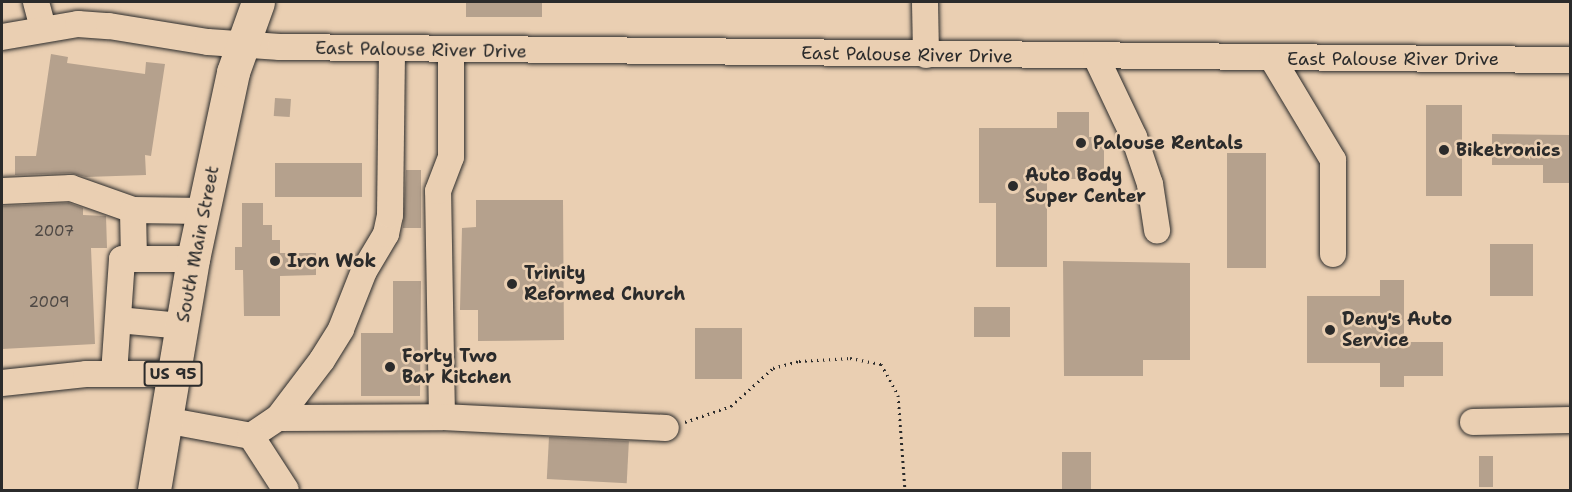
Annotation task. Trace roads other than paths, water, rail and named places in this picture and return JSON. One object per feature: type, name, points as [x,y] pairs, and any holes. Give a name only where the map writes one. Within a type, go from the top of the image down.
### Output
[{"type":"highway","name":"South Main Street","points":[[154,490],[193,259],[233,72],[258,2]]},
{"type":"street","points":[[36,2],[43,29]]},
{"type":"street","points":[[925,2],[926,55]]},
{"type":"street","name":"East Palouse River Drive","points":[[2,37],[78,24],[110,26],[243,46],[392,50],[1570,60]]},
{"type":"street","points":[[165,420],[250,436],[278,418],[328,350],[340,329],[364,271],[386,234],[390,214],[392,50]]},
{"type":"street","points":[[442,417],[438,191],[451,157],[451,51]]},
{"type":"street","points":[[1096,57],[1134,137],[1150,184],[1157,230]]},
{"type":"street","points":[[1272,58],[1333,159],[1333,254]]},
{"type":"street","points":[[2,191],[71,188],[133,210],[204,211]]},
{"type":"street","points":[[133,210],[134,259]]},
{"type":"street","points":[[114,374],[123,259],[193,259]]},
{"type":"street","points":[[118,320],[181,326]]},
{"type":"street","points":[[2,383],[114,374],[173,374]]},
{"type":"street","points":[[278,418],[442,417],[666,428]]},
{"type":"street","points":[[1473,422],[1570,420]]},
{"type":"street","points":[[250,436],[286,490]]},
{"type":"place","name":"Palouse Rentals","points":[[1081,143]]},
{"type":"place","name":"Biketronics","points":[[1444,150]]},
{"type":"place","name":"Auto Body Super Center","points":[[1013,186]]},
{"type":"place","name":"Iron Wok","points":[[275,261]]},
{"type":"place","name":"Trinity Reformed Church","points":[[512,284]]},
{"type":"place","name":"Deny's Auto Service","points":[[1330,330]]},
{"type":"place","name":"Forty Two Bar Kitchen","points":[[390,367]]}]
